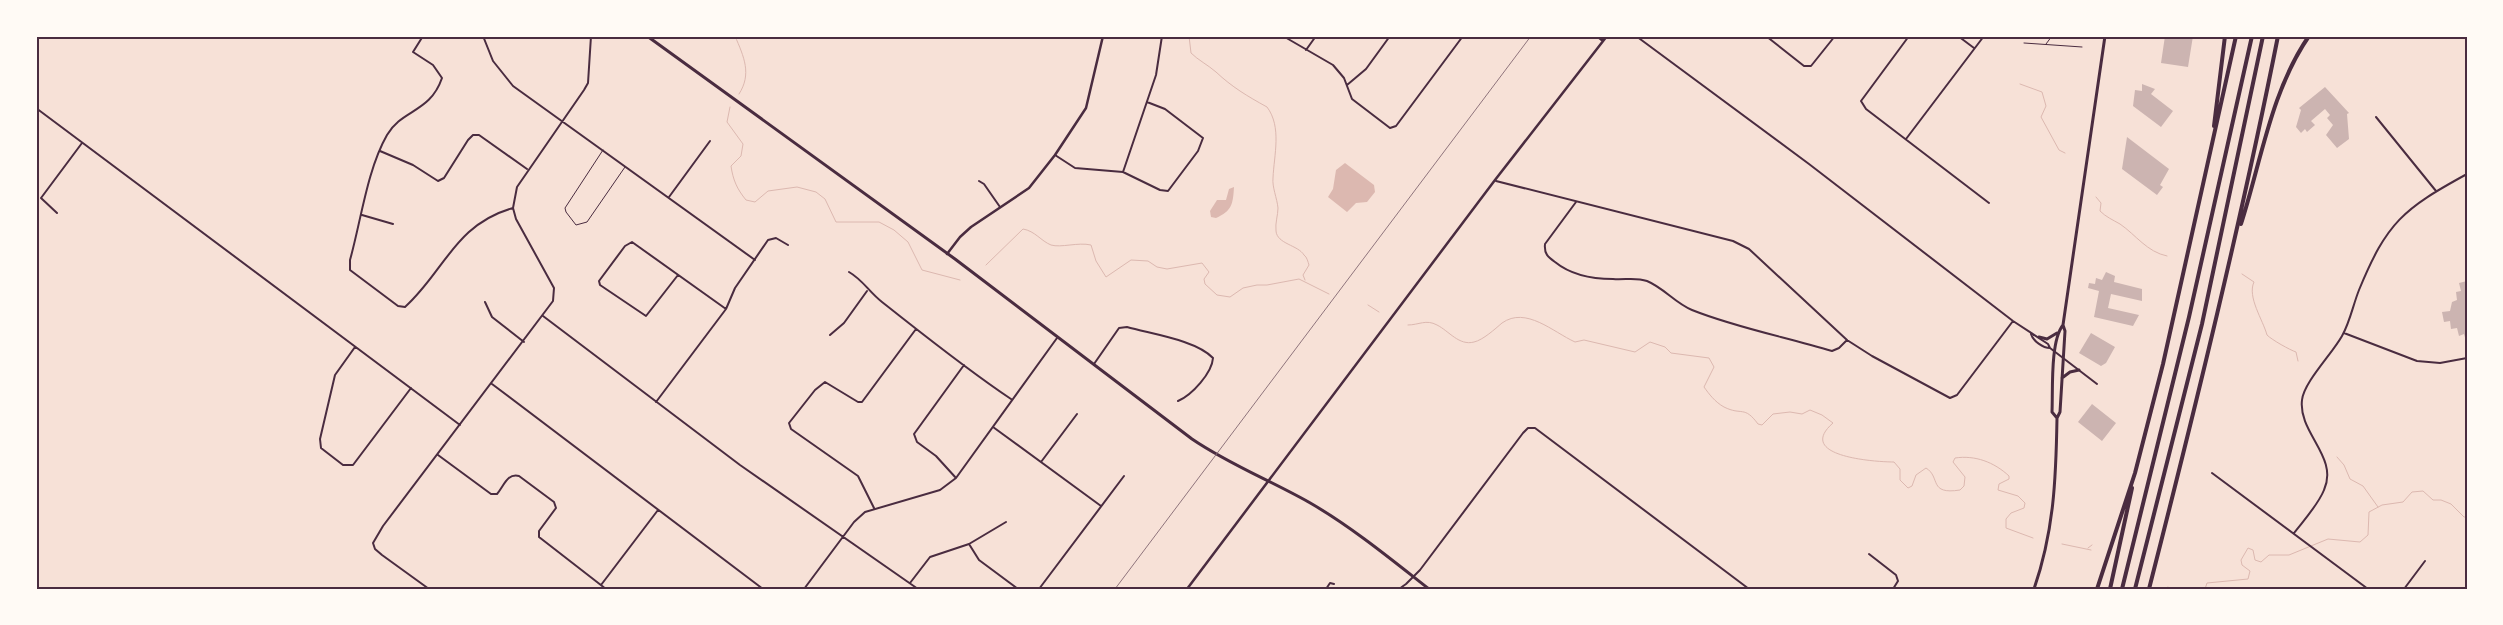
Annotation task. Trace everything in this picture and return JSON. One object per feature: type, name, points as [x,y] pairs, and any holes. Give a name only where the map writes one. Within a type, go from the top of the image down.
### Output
[{"type":"highway","points":[[2212,144],[2225,36]]},
{"type":"highway","points":[[2097,589],[2135,474],[2163,364],[2236,36]]},
{"type":"highway","points":[[2122,589],[2186,326],[2252,36]]},
{"type":"highway","points":[[2135,589],[2202,324],[2262,36]]},
{"type":"highway","points":[[2233,253],[2278,36]]},
{"type":"highway","points":[[2149,589],[2233,253],[2277,101],[2298,52],[2309,36]]},
{"type":"highway","points":[[2110,589],[2128,515],[2135,474]]},
{"type":"main road","points":[[647,36],[947,254],[1204,448],[1227,462],[1268,483],[1280,487],[1327,513],[1429,589]]},
{"type":"main road","points":[[2057,418],[2052,412],[2055,352],[2058,333],[2063,325],[2105,36]]},
{"type":"main road","points":[[2034,589],[2044,560],[2054,506],[2057,418],[2060,412],[2065,330],[2063,325]]},
{"type":"main road","points":[[2038,337],[2047,339],[2058,333]]},
{"type":"main road","points":[[2061,379],[2070,372],[2079,370]]},
{"type":"street","points":[[423,36],[413,52],[433,65],[441,74],[440,83],[425,105],[393,126],[380,151],[350,260],[350,270],[398,306],[404,307],[466,233],[485,219],[513,208]]},
{"type":"street","points":[[483,36],[489,52],[504,77],[512,86],[755,260]]},
{"type":"street","points":[[429,589],[382,555],[375,549],[373,543],[383,526],[524,342],[553,301],[554,288],[516,219],[513,208],[517,187],[588,82],[591,36]]},
{"type":"street","points":[[947,254],[960,237],[1029,188],[1055,155],[1086,108],[1103,36]]},
{"type":"street","points":[[1123,172],[1156,75],[1162,36]]},
{"type":"street","points":[[1283,36],[1334,65],[1344,78],[1352,99],[1390,128],[1396,126],[1463,36]]},
{"type":"street","points":[[1306,50],[1316,36]]},
{"type":"street","points":[[1347,85],[1366,69],[1390,36]]},
{"type":"street","points":[[1597,36],[1603,41]]},
{"type":"street","points":[[1187,589],[1495,180],[1607,36]]},
{"type":"street","points":[[1636,36],[1809,164],[2013,322],[2038,337],[2097,384]]},
{"type":"street","points":[[1766,36],[1804,66],[1811,66],[1835,36]]},
{"type":"street","points":[[1909,36],[1861,101],[1866,109],[1989,203]]},
{"type":"street","points":[[1958,36],[1974,48]]},
{"type":"street","points":[[1906,139],[1984,36]]},
{"type":"street","points":[[1055,155],[1069,166],[1082,170],[1123,172],[1160,190],[1168,191],[1203,141],[1203,138],[1165,109],[1147,102]]},
{"type":"street","points":[[36,108],[460,425]]},
{"type":"street","points":[[2376,117],[2436,191]]},
{"type":"street","points":[[380,151],[414,165],[438,181],[444,178],[468,140],[473,135],[479,134],[528,170]]},
{"type":"street","points":[[669,197],[710,141]]},
{"type":"street","points":[[57,213],[43,202],[41,198],[82,143]]},
{"type":"street","points":[[2294,534],[2325,489],[2327,475],[2326,461],[2302,414],[2302,400],[2306,386],[2328,358],[2344,333],[2355,299],[2382,240],[2405,212],[2436,191],[2467,174]]},
{"type":"street","points":[[1495,180],[1733,241],[1748,249],[1847,340],[1872,356],[1950,398],[1957,395],[2013,322]]},
{"type":"street","points":[[979,182],[984,184],[1000,207]]},
{"type":"street","points":[[1576,202],[1545,244],[1544,251],[1547,256],[1567,271],[1602,279],[1638,279],[1647,281],[1658,287],[1676,302],[1716,319],[1832,351],[1840,348],[1847,340]]},
{"type":"street","points":[[362,215],[392,224]]},
{"type":"street","points":[[656,402],[726,309],[734,288],[768,240],[776,238],[788,245]]},
{"type":"street","points":[[678,275],[646,316],[600,285],[599,281],[625,246],[632,242],[726,309]]},
{"type":"street","points":[[848,272],[862,280],[867,291],[1012,400]]},
{"type":"street","points":[[830,335],[844,323],[867,291]]},
{"type":"street","points":[[485,302],[492,317],[524,342]]},
{"type":"street","points":[[543,316],[740,465],[918,589]]},
{"type":"street","points":[[1093,364],[1119,328],[1127,327],[1178,341],[1208,352],[1213,358],[1213,365],[1192,391],[1178,401]]},
{"type":"street","points":[[874,509],[858,476],[791,429],[789,423],[815,390],[825,382],[858,402],[862,402],[916,329]]},
{"type":"street","points":[[2344,333],[2417,361],[2440,364],[2467,358]]},
{"type":"street","points":[[2031,334],[2032,338],[2045,348],[2050,348]]},
{"type":"street","points":[[804,589],[858,518],[874,509],[940,490],[956,478],[1057,338]]},
{"type":"street","points":[[355,346],[334,375],[320,439],[321,448],[340,463],[353,465],[411,388]]},
{"type":"street","points":[[956,478],[936,456],[917,442],[914,434],[964,365]]},
{"type":"street","points":[[492,384],[763,589]]},
{"type":"street","points":[[1041,462],[1076,414]]},
{"type":"street","points":[[993,427],[1101,506]]},
{"type":"street","points":[[1399,589],[1414,577],[1522,433],[1528,428],[1535,428],[1749,589]]},
{"type":"street","points":[[438,455],[491,494],[497,494],[510,476],[514,475],[520,476],[554,502],[556,508],[539,531],[539,537],[606,589]]},
{"type":"street","points":[[2212,473],[2368,589]]},
{"type":"street","points":[[1039,589],[1124,476]]},
{"type":"street","points":[[601,585],[658,510]]},
{"type":"street","points":[[910,583],[930,557],[969,544],[1006,522]]},
{"type":"street","points":[[969,544],[979,560],[1018,589]]},
{"type":"street","points":[[1869,554],[1896,575],[1898,581],[1893,589]]},
{"type":"street","points":[[2404,589],[2425,561]]},
{"type":"street","points":[[1326,589],[1330,583],[1334,584]]},
{"type":"street","points":[[1404,589],[1406,584]]},
{"type":"lane","points":[[2046,44],[2052,36]]},
{"type":"lane","points":[[2024,43],[2082,47]]},
{"type":"lane","points":[[603,150],[565,208],[576,225],[587,222],[626,166]]},
{"type":"shaded area","points":[[1345,163],[1374,185],[1375,192],[1367,202],[1356,203],[1347,212],[1328,197],[1333,189],[1336,170]]},
{"type":"shaded area","points":[[1234,187],[1231,206],[1228,210],[1216,218],[1211,217],[1210,211],[1217,200],[1226,200],[1229,189]]},
{"type":"building","points":[[2165,36],[2193,36],[2188,67],[2161,63]]},
{"type":"building","points":[[2142,84],[2155,89],[2151,94],[2173,111],[2161,127],[2133,106],[2135,90],[2142,91]]},
{"type":"building","points":[[2325,87],[2349,113],[2347,114],[2349,139],[2337,148],[2326,135],[2333,125],[2327,118],[2330,115],[2325,109],[2311,121],[2315,125],[2307,132],[2305,129],[2301,133],[2296,127],[2301,110],[2299,108]]},
{"type":"building","points":[[2127,137],[2169,169],[2160,185],[2163,187],[2157,195],[2122,169]]},
{"type":"building","points":[[2106,272],[2115,276],[2114,282],[2142,289],[2142,301],[2111,294],[2108,308],[2139,315],[2133,326],[2094,317],[2099,291],[2088,288],[2089,283],[2095,284],[2096,278],[2102,280]]},
{"type":"building","points":[[2467,281],[2466,341],[2464,334],[2459,336],[2457,328],[2451,329],[2450,321],[2444,322],[2442,312],[2450,311],[2452,302],[2457,300],[2456,292],[2461,291],[2459,283]]},
{"type":"building","points":[[2091,333],[2115,347],[2106,363],[2101,366],[2079,353]]},
{"type":"building","points":[[2092,404],[2116,423],[2102,441],[2078,422]]},
{"type":"waterway","points":[[735,36],[744,58],[746,72],[743,87],[739,94]]},
{"type":"waterway","points":[[1189,36],[1191,53],[1234,87],[1267,107],[1272,115],[1276,132],[1273,181],[1278,208],[1276,231],[1280,239],[1306,257],[1309,265],[1303,275],[1305,280]]},
{"type":"waterway","points":[[2020,84],[2042,92],[2046,106],[2041,117],[2059,150],[2065,153]]},
{"type":"waterway","points":[[730,107],[727,122],[743,144],[741,156],[731,166],[736,184],[746,200],[755,202],[768,191],[797,187],[816,192],[825,199],[836,222],[879,222],[894,230],[908,242],[922,270],[960,280]]},
{"type":"waterway","points":[[2096,197],[2101,203],[2100,211],[2102,213],[2120,224],[2153,251],[2167,256]]},
{"type":"waterway","points":[[986,265],[1023,229],[1051,245],[1091,245],[1096,261],[1106,277],[1131,260],[1148,261],[1157,267],[1167,269],[1202,263],[1209,272],[1204,279],[1205,284],[1217,295],[1230,297],[1243,288],[1299,279],[1329,294]]},
{"type":"waterway","points":[[2242,274],[2254,282],[2252,288],[2254,301],[2267,335],[2281,345],[2296,352],[2298,361]]},
{"type":"waterway","points":[[1368,305],[1379,312]]},
{"type":"waterway","points":[[1408,325],[1426,322],[1433,323],[1459,340],[1469,343],[1481,339],[1502,323],[1520,317],[1539,322],[1575,342],[1584,340],[1635,352],[1650,342],[1665,347],[1671,353],[1709,358],[1714,367],[1704,387],[1712,398],[1724,407],[1746,413],[1758,424],[1762,425],[1773,414],[1790,412],[1802,414],[1810,410],[1822,415],[1833,423],[1824,434],[1824,443],[1831,450],[1857,459],[1894,462],[1900,469],[1900,480],[1908,488],[1912,486],[1916,475],[1926,468],[1933,476],[1939,488],[1950,491],[1960,490],[1964,486],[1965,477],[1953,462],[1955,458],[1970,458],[1991,463],[2009,476],[2009,479],[1999,484],[1998,490],[2018,496],[2025,503],[2024,508],[2011,513],[2006,519],[2006,528],[2033,538]]},
{"type":"waterway","points":[[2337,457],[2344,465],[2350,479],[2363,486],[2378,507]]},
{"type":"waterway","points":[[2205,589],[2207,583],[2248,579],[2250,571],[2242,565],[2241,560],[2248,548],[2253,550],[2255,560],[2261,562],[2269,555],[2289,555],[2328,539],[2360,542],[2368,535],[2369,512],[2382,505],[2403,502],[2412,492],[2423,491],[2433,500],[2441,500],[2451,504],[2464,517],[2467,517]]},
{"type":"waterway","points":[[2062,544],[2091,550]]},
{"type":"waterway","points":[[2088,548],[2092,545]]},
{"type":"railway","points":[[1115,589],[1531,36]]}]
